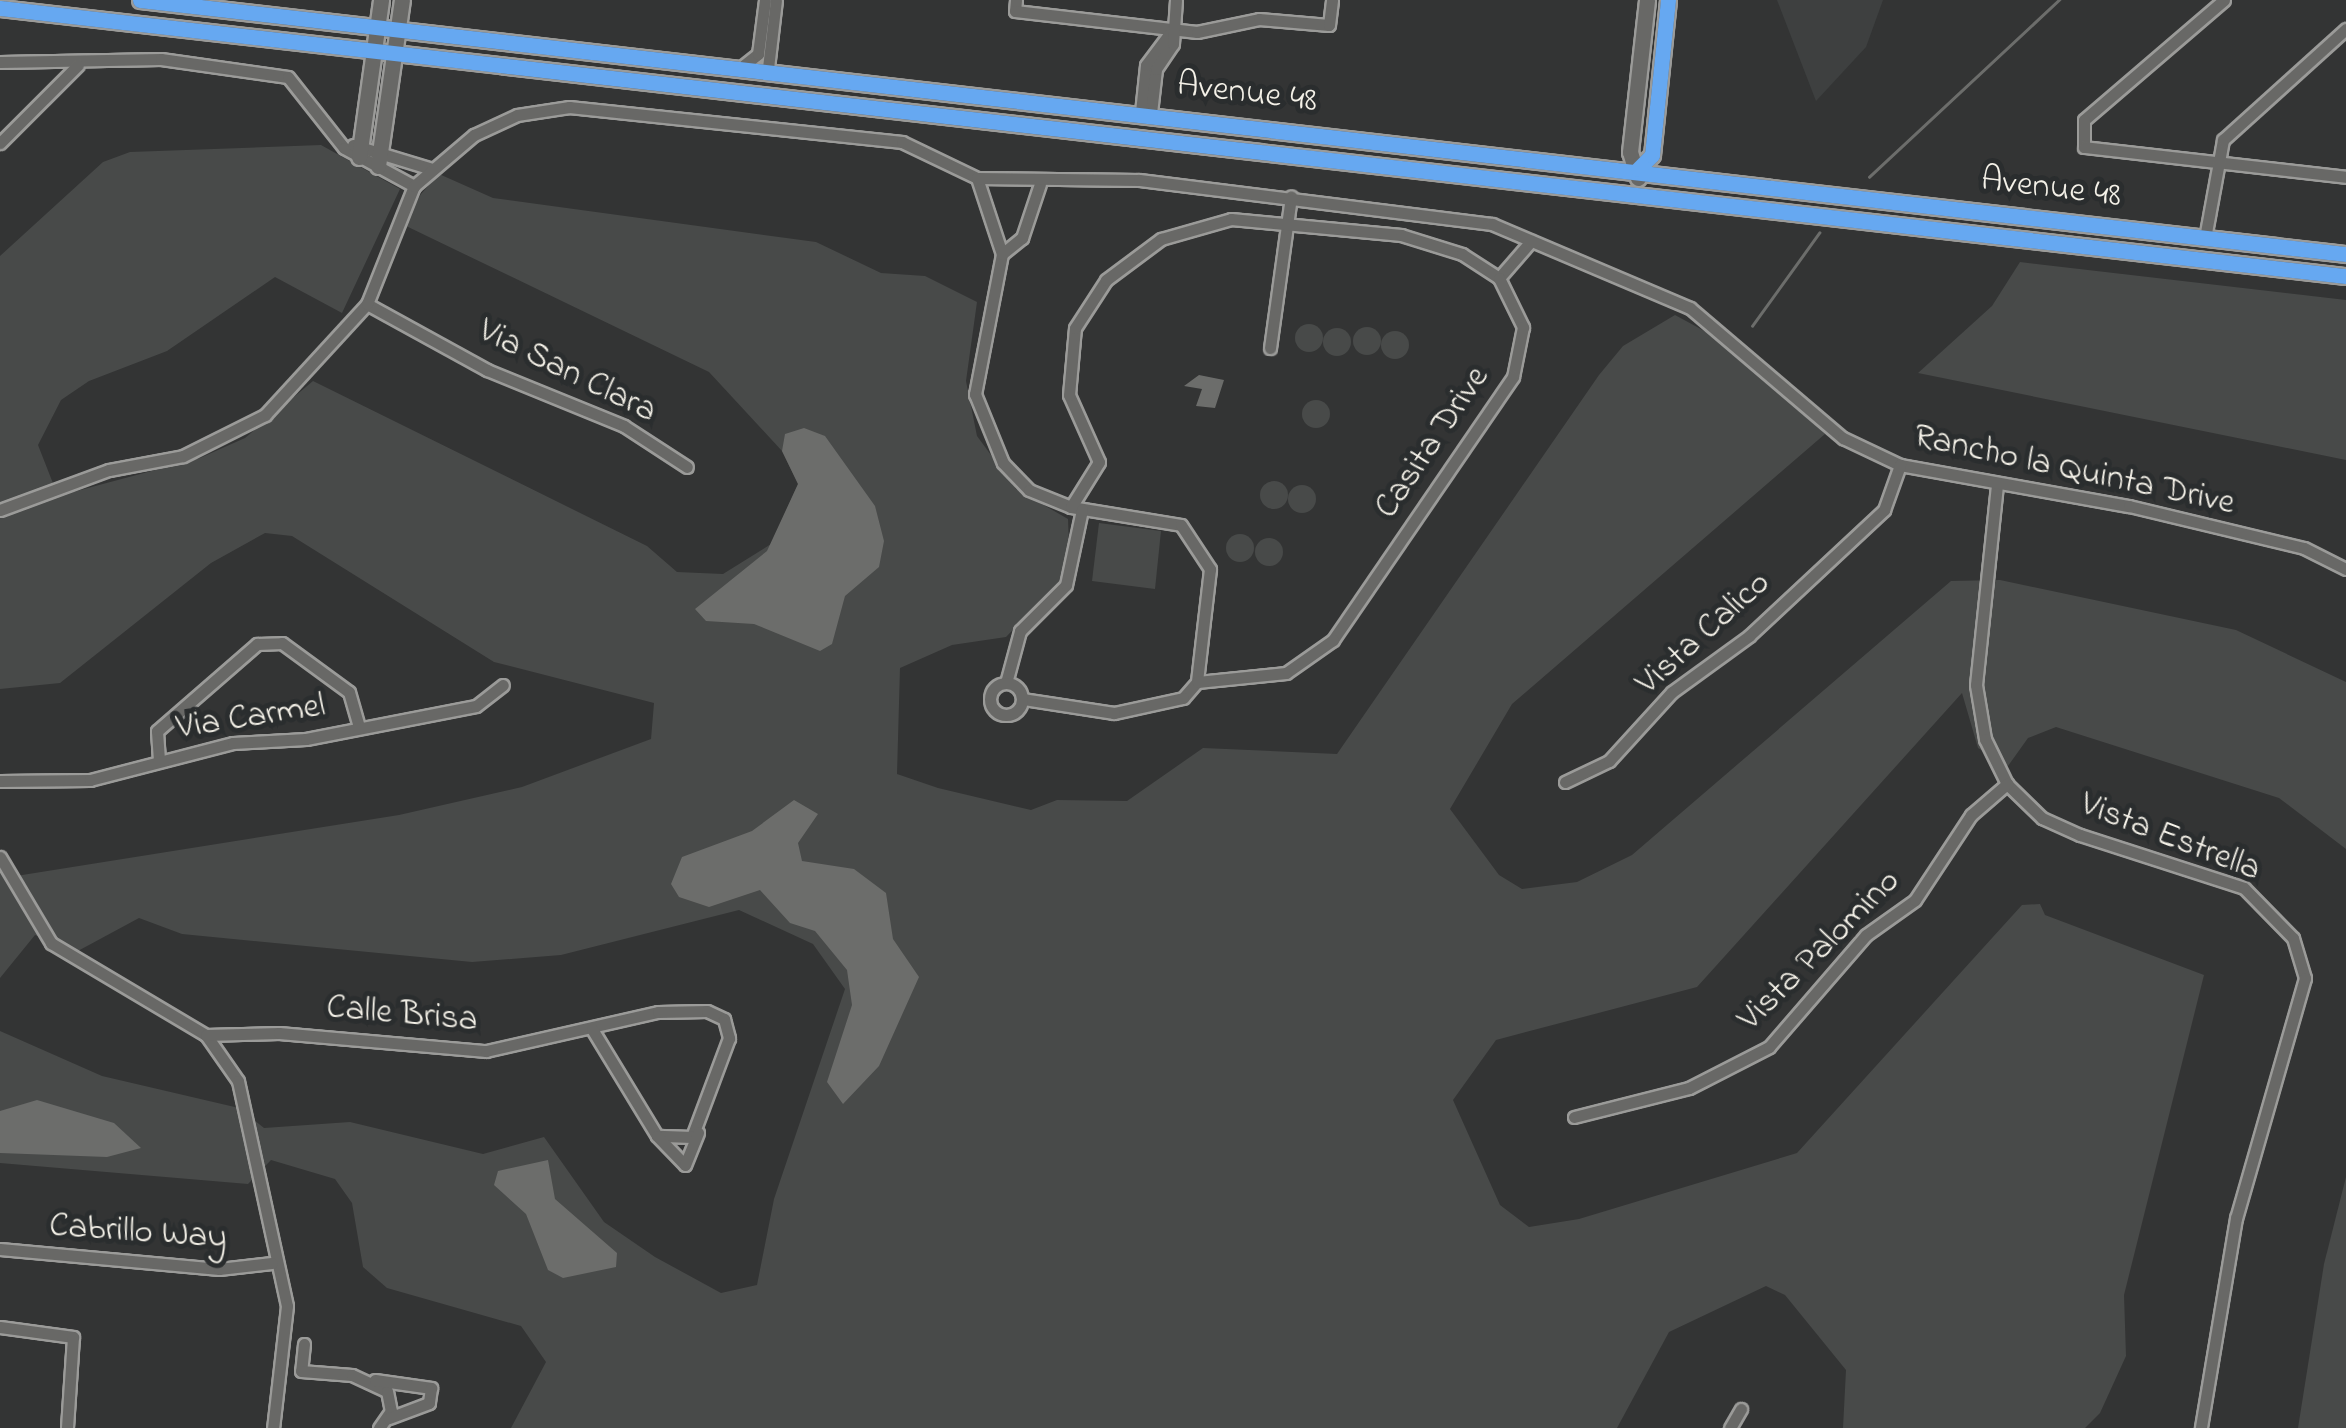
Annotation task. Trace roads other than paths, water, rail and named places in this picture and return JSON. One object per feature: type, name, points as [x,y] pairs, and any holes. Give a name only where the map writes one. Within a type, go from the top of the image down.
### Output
[{"type":"main road","name":"Avenue 48","points":[[140,0],[379,23],[2346,254]]},
{"type":"main road","points":[[361,152],[380,0]]},
{"type":"main road","points":[[380,158],[402,0]]},
{"type":"main road","points":[[1637,192],[1638,170],[1630,152],[1647,0]]},
{"type":"main road","points":[[1638,170],[1652,155],[1668,0]]},
{"type":"main road","name":"Avenue 48","points":[[0,8],[398,47],[2345,276]]},
{"type":"main road","points":[[634,75],[750,78],[768,68]]},
{"type":"main road","points":[[1008,119],[1146,114],[1189,140]]},
{"type":"main road","points":[[2203,260],[2205,238]]},
{"type":"street","points":[[744,66],[758,54],[766,0]]},
{"type":"street","points":[[768,68],[776,0]]},
{"type":"street","points":[[1016,0],[1015,11],[1172,29],[1260,19],[1322,26],[1332,0]]},
{"type":"street","points":[[1146,114],[1146,65],[1172,29],[1176,0]]},
{"type":"street","points":[[2224,0],[2084,120],[2084,147],[2346,176]]},
{"type":"street","points":[[2205,238],[2214,161],[2238,118],[2346,29]]},
{"type":"street","points":[[0,62],[78,64],[162,58],[288,77],[339,144],[380,158],[432,168]]},
{"type":"street","points":[[0,143],[78,64]]},
{"type":"street","name":"Rancho la Quinta Drive","points":[[0,510],[109,470],[183,456],[265,415],[367,304],[414,186],[432,168],[517,114],[569,108],[902,142],[977,178],[1040,184],[1114,178],[1465,218],[1531,241],[1690,308],[1843,438],[1900,465],[2129,506],[2304,548],[2346,569]]},
{"type":"street","points":[[380,158],[414,186]]},
{"type":"street","points":[[977,178],[1002,254],[974,394],[1003,463],[1028,490],[1076,508],[1173,521],[1202,544],[1210,569],[1198,682],[1146,712],[1022,698],[1006,683]]},
{"type":"street","points":[[1002,254],[1022,238],[1040,184]]},
{"type":"street","points":[[1270,348],[1291,196]]},
{"type":"street","points":[[1022,698],[1015,712],[996,712],[991,694],[1006,683],[1020,631],[1066,585],[1076,508],[1099,462],[1066,368],[1095,293],[1176,231],[1231,219],[1402,235],[1499,278],[1531,241]]},
{"type":"street","name":"Casita Drive","points":[[1198,682],[1286,674],[1333,640],[1513,377],[1523,327],[1499,278]]},
{"type":"street","name":"Via San Clara","points":[[367,304],[486,370],[624,426],[687,468]]},
{"type":"street","name":"Vista Calico","points":[[1565,782],[1609,761],[1672,692],[1749,636],[1884,510],[1900,465]]},
{"type":"street","name":"Vista Estrella","points":[[1997,485],[1976,685],[1985,739],[2007,784],[2042,818],[2080,836],[2244,888],[2294,938],[2305,978],[2236,1218],[2201,1428]]},
{"type":"street","points":[[159,760],[157,730],[257,644],[282,642],[349,692],[359,728]]},
{"type":"street","name":"Via Carmel","points":[[0,781],[90,780],[159,760],[476,706],[503,686]]},
{"type":"street","name":"Vista Palomino","points":[[1574,1118],[1689,1088],[1769,1047],[1866,935],[1915,900],[1971,816],[2007,784]]},
{"type":"street","points":[[0,857],[52,942],[104,982],[206,1036],[238,1080],[254,1130],[272,1263],[288,1306],[273,1428]]},
{"type":"street","name":"Calle Brisa","points":[[206,1036],[278,1032],[469,1052],[684,1009],[724,1018],[729,1038],[698,1130]]},
{"type":"street","points":[[592,1029],[657,1136],[685,1165],[698,1130]]},
{"type":"street","points":[[657,1136],[674,1143],[698,1130]]},
{"type":"street","name":"Cabrillo Way","points":[[0,1249],[218,1269],[272,1263]]},
{"type":"street","points":[[0,1327],[58,1331],[75,1341],[67,1428]]},
{"type":"street","points":[[304,1344],[301,1370],[431,1388],[428,1403],[389,1418],[379,1428]]},
{"type":"street","points":[[366,1379],[387,1392],[389,1418]]},
{"type":"street","points":[[1730,1428],[1740,1409]]},
{"type":"waterway","points":[[1869,177],[2059,0]]},
{"type":"waterway","points":[[1752,326],[1819,233]]}]
